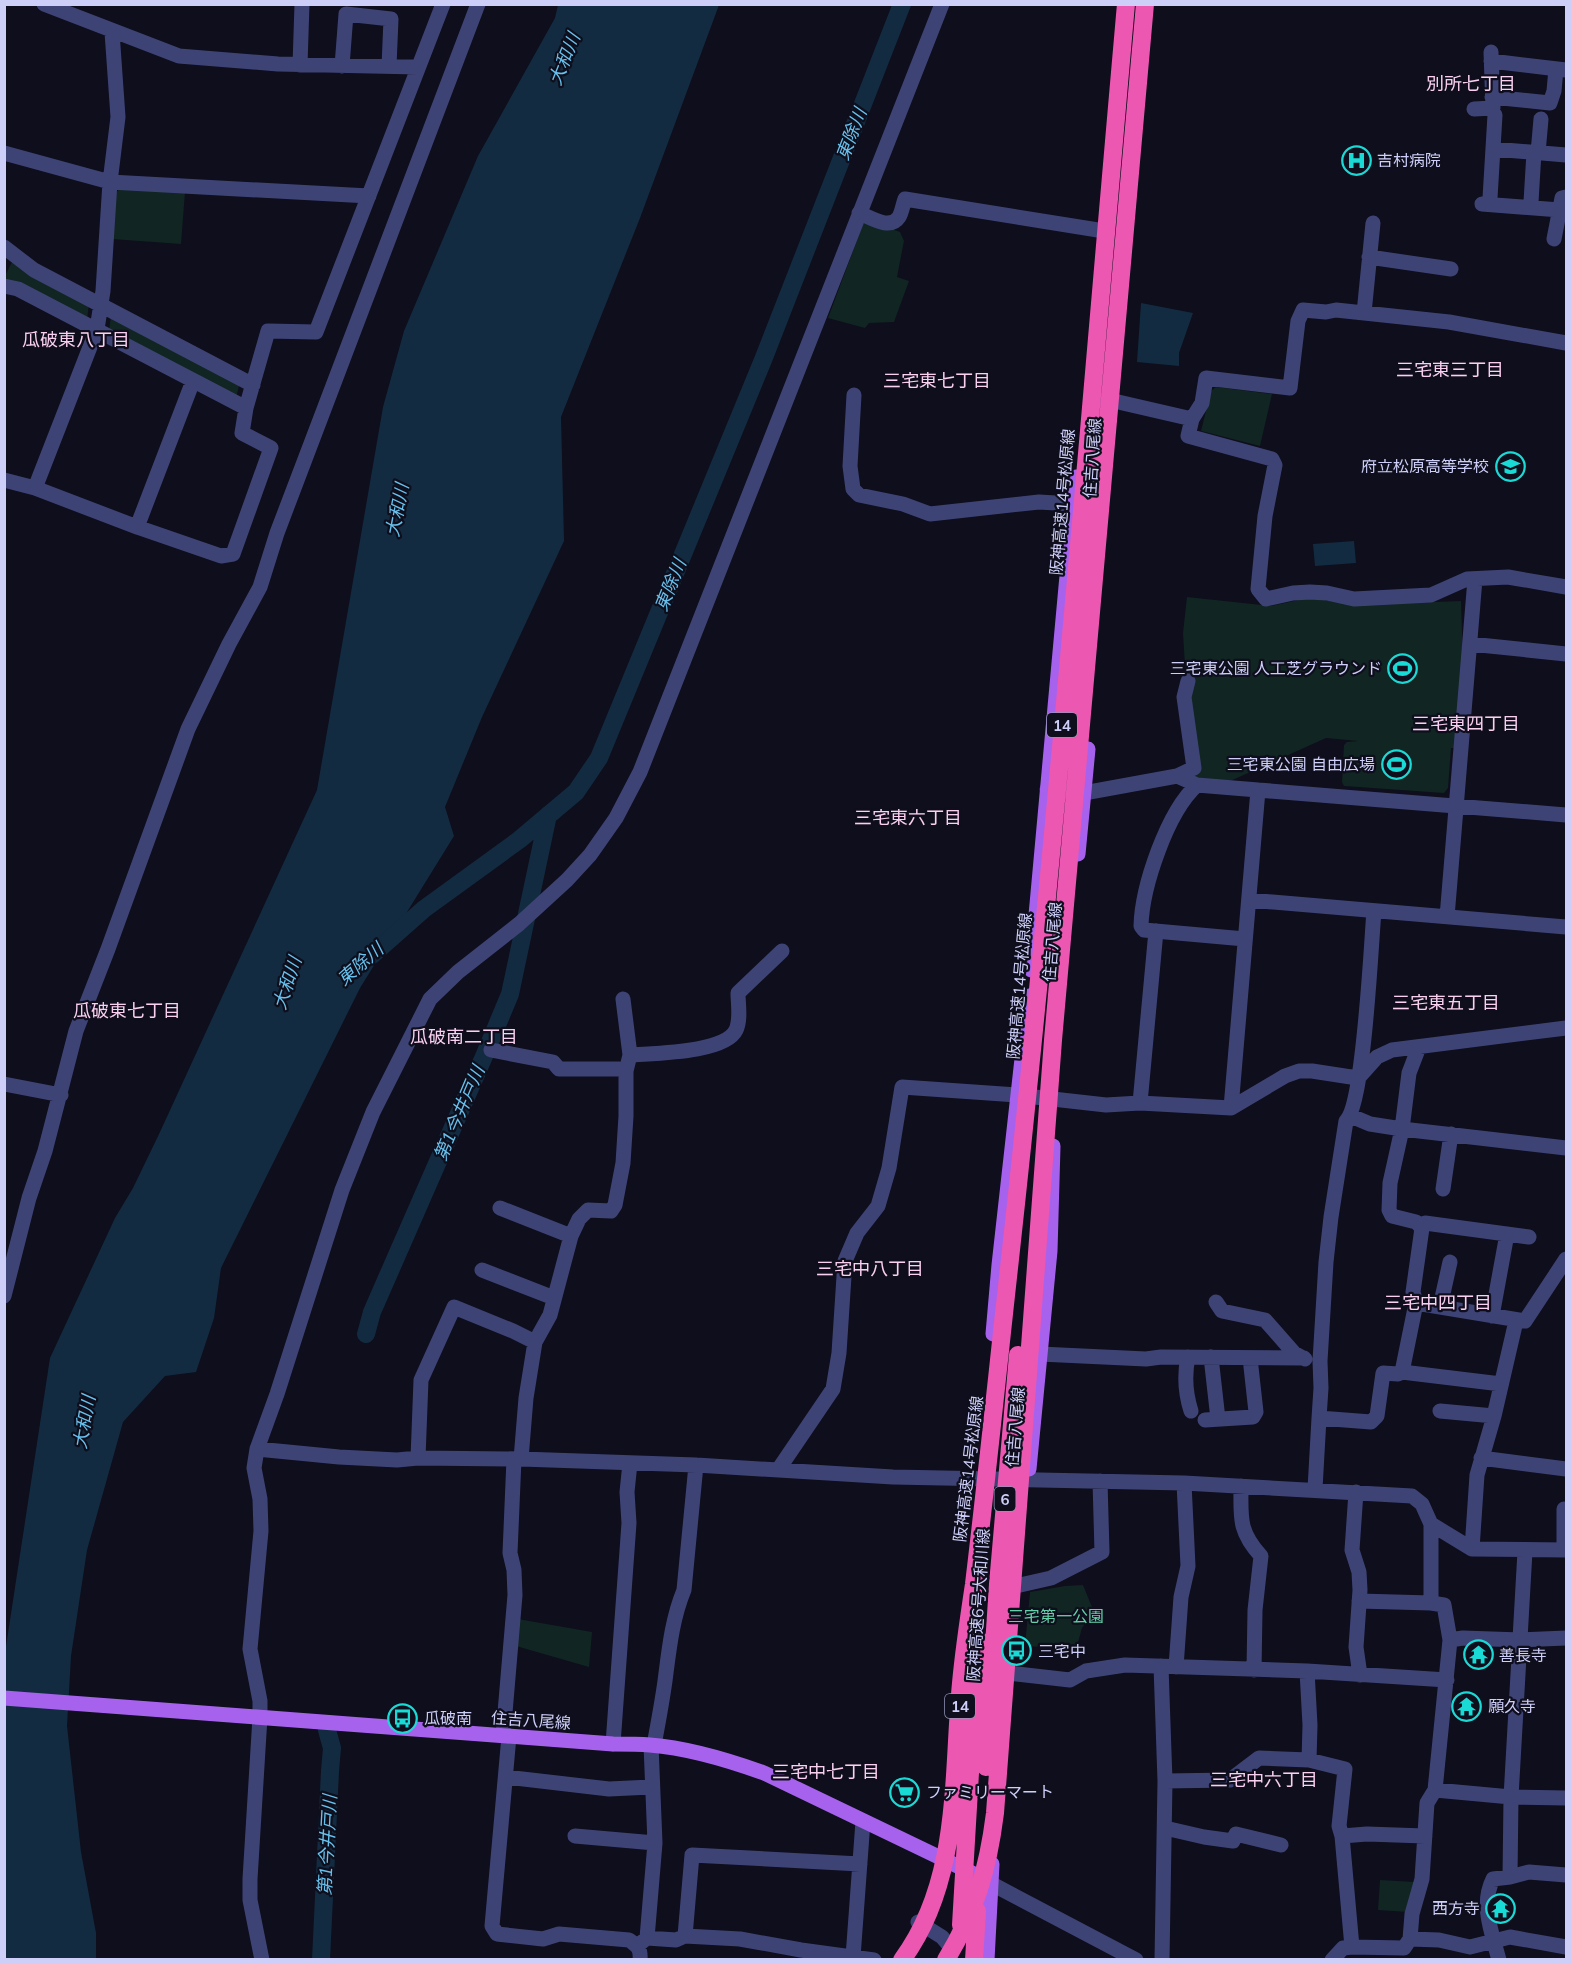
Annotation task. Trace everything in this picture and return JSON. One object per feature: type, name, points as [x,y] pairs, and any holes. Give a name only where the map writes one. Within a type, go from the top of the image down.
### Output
[{"type":"highway","name":"阪神高速14号松原線","points":[[902,1959],[921,1930],[941,1878],[948,1848],[954,1797],[961,1682],[991,1444],[1035,1038],[1126,4]]},
{"type":"highway","name":"14","points":[[953,1958],[981,1889],[994,1822],[1053,1040],[1145,4]]},
{"type":"highway","name":"阪神高速6号大和川線","points":[[974,1959],[1009,1447],[1026,1268],[1053,1040]]},
{"type":"highway","name":"阪神高速6号大和川線","points":[[953,1958],[962,1862],[991,1444]]},
{"type":"main road","name":"住吉八尾線","points":[[962,1862],[982,1479],[999,1265],[1029,991],[1118,4]]},
{"type":"main road","name":"住吉八尾線","points":[[987,1959],[990,1883],[1008,1673],[1050,1251],[1055,1099],[1084,793],[1114,401],[1140,4]]},
{"type":"main road","name":"住吉八尾線","points":[[4,1698],[613,1744],[652,1745],[707,1756],[764,1773],[862,1821],[962,1862],[990,1883]]},
{"type":"street","points":[[44,4],[179,56],[300,65],[418,68]]},
{"type":"street","points":[[300,65],[302,4]]},
{"type":"street","points":[[4,480],[34,488],[137,528],[221,556],[233,554],[271,448],[242,433],[246,408],[268,331],[316,332],[443,4]]},
{"type":"street","points":[[4,1296],[29,1198],[61,1095],[76,1031],[188,729],[229,644],[260,587],[277,533],[478,4]]},
{"type":"street","points":[[262,1959],[250,1900],[256,1717],[260,1701],[250,1649],[261,1531],[260,1499],[254,1468],[256,1449],[278,1394],[342,1190],[373,1112],[430,999],[458,972],[519,924],[567,880],[590,855],[616,818],[640,772],[942,4]]},
{"type":"street","points":[[342,66],[346,14],[390,19],[389,66]]},
{"type":"street","points":[[34,488],[97,329],[118,117],[112,32]]},
{"type":"street","points":[[1474,109],[1493,108],[1492,97],[1491,56],[1561,70],[1550,103],[1492,97]]},
{"type":"street","points":[[1495,115],[1486,201],[1563,204],[1554,239]]},
{"type":"street","points":[[1531,202],[1541,119]]},
{"type":"street","points":[[1493,150],[1566,155]]},
{"type":"street","points":[[4,153],[110,182],[369,196]]},
{"type":"street","points":[[859,213],[886,224],[894,222],[899,217],[905,199],[1098,230]]},
{"type":"street","points":[[1364,313],[1373,223]]},
{"type":"street","points":[[4,247],[34,270],[253,385]]},
{"type":"street","points":[[1370,257],[1451,269]]},
{"type":"street","points":[[4,286],[18,289],[246,408]]},
{"type":"street","points":[[1566,343],[1449,322],[1336,310],[1326,312],[1303,310],[1298,321],[1290,388],[1206,378],[1202,404],[1192,419],[1188,436],[1272,459],[1275,465],[1265,516],[1257,589],[1266,598],[1310,592],[1354,599],[1431,595],[1467,579],[1508,577],[1566,587]]},
{"type":"street","points":[[137,528],[193,381]]},
{"type":"street","points":[[854,395],[850,466],[853,489],[859,495],[903,504],[930,514],[1039,502],[1073,504]]},
{"type":"street","points":[[1084,399],[1114,401],[1192,419]]},
{"type":"street","points":[[1447,917],[1475,579]]},
{"type":"street","points":[[1470,644],[1566,654]]},
{"type":"street","points":[[1047,789],[1084,793],[1177,776],[1197,767],[1184,697],[1188,681]]},
{"type":"street","points":[[1177,776],[1197,785],[1566,815]]},
{"type":"street","points":[[1160,779],[1185,796]]},
{"type":"street","points":[[1197,785],[1185,796],[1158,848],[1143,900],[1140,926],[1144,930],[1245,939]]},
{"type":"street","points":[[1231,1108],[1258,790]]},
{"type":"street","points":[[1249,900],[1566,927]]},
{"type":"street","points":[[1315,1489],[1321,1388],[1320,1361],[1331,1217],[1346,1121],[1351,1116],[1360,1076],[1374,911]]},
{"type":"street","points":[[1140,1103],[1156,931]]},
{"type":"street","points":[[630,1055],[690,1051],[709,1047],[735,1033],[739,1023],[738,993],[782,951]]},
{"type":"street","points":[[623,999],[630,1055],[626,1071],[623,1163],[615,1205],[611,1211],[588,1210],[579,1219],[550,1315],[535,1342],[526,1398],[510,1553],[514,1570],[515,1595],[506,1736],[506,1777],[492,1926],[497,1934],[543,1939],[559,1934],[629,1940],[642,1948],[685,1936],[740,1939],[801,1950],[874,1959]]},
{"type":"street","points":[[778,1470],[833,1389],[839,1353],[845,1261],[857,1233],[878,1206],[889,1168],[902,1087],[1017,1095],[1106,1105],[1140,1103],[1231,1108],[1285,1076],[1299,1071],[1360,1076],[1377,1057],[1392,1050],[1566,1028]]},
{"type":"street","points":[[1402,1372],[1416,1303],[1413,1292],[1422,1228],[1416,1222],[1392,1216],[1389,1210],[1390,1183],[1402,1129],[1409,1073],[1419,1047]]},
{"type":"street","points":[[491,1050],[553,1062],[559,1069],[626,1071]]},
{"type":"street","points":[[4,1084],[61,1095]]},
{"type":"street","points":[[1351,1116],[1370,1124],[1402,1129],[1566,1148]]},
{"type":"street","points":[[1443,1189],[1451,1134]]},
{"type":"street","points":[[500,1208],[572,1236]]},
{"type":"street","points":[[1419,1225],[1425,1223],[1530,1237]]},
{"type":"street","points":[[1492,1316],[1507,1234]]},
{"type":"street","points":[[1416,1303],[1525,1321],[1566,1259]]},
{"type":"street","points":[[1440,1307],[1450,1262]]},
{"type":"street","points":[[482,1270],[554,1298]]},
{"type":"street","points":[[1216,1302],[1222,1311],[1265,1320],[1294,1353],[1304,1358]]},
{"type":"street","points":[[418,1458],[421,1380],[454,1307],[535,1342]]},
{"type":"street","points":[[1472,1549],[1477,1475],[1494,1416],[1516,1321]]},
{"type":"street","points":[[1040,1354],[1146,1359],[1161,1357],[1304,1358],[1320,1361]]},
{"type":"street","points":[[1188,1357],[1185,1380],[1186,1395],[1191,1411]]},
{"type":"street","points":[[1211,1357],[1211,1419],[1253,1418],[1256,1412],[1250,1358]]},
{"type":"street","points":[[1318,1418],[1371,1422],[1377,1416],[1383,1373],[1402,1372],[1501,1384]]},
{"type":"street","points":[[1440,1411],[1494,1416]]},
{"type":"street","points":[[256,1449],[397,1460],[418,1458],[518,1459],[696,1465],[893,1477],[1241,1485],[1412,1496],[1422,1504],[1431,1524],[1431,1603]]},
{"type":"street","points":[[1481,1458],[1566,1469]]},
{"type":"street","points":[[613,1744],[629,1523],[627,1492],[630,1463]]},
{"type":"street","points":[[642,1948],[655,1843],[651,1787],[652,1745],[677,1607],[684,1590],[696,1465]]},
{"type":"street","points":[[1016,1586],[1051,1578],[1102,1552],[1100,1481]]},
{"type":"street","points":[[1162,1959],[1169,1666],[1188,1566],[1185,1483]]},
{"type":"street","points":[[1241,1485],[1241,1524],[1251,1544],[1262,1556],[1255,1610],[1254,1670]]},
{"type":"street","points":[[1356,1492],[1352,1550],[1359,1572],[1356,1647],[1360,1675]]},
{"type":"street","points":[[1431,1524],[1472,1549],[1565,1550],[1564,1509]]},
{"type":"street","points":[[1510,1877],[1511,1797],[1525,1551]]},
{"type":"street","points":[[1359,1601],[1444,1605],[1450,1640],[1435,1790],[1427,1803],[1422,1879],[1412,1914],[1408,1949]]},
{"type":"street","points":[[1450,1640],[1566,1638]]},
{"type":"street","points":[[1008,1673],[1070,1680],[1086,1671],[1115,1666],[1169,1666],[1307,1671],[1447,1680]]},
{"type":"street","points":[[1307,1671],[1309,1760]]},
{"type":"street","points":[[1165,1781],[1230,1780],[1259,1758],[1309,1760],[1345,1770],[1339,1826],[1342,1836],[1352,1947]]},
{"type":"street","points":[[506,1777],[609,1788],[651,1787]]},
{"type":"street","points":[[1435,1790],[1511,1797],[1566,1798]]},
{"type":"street","points":[[854,1957],[862,1821]]},
{"type":"street","points":[[1165,1828],[1233,1841],[1236,1834],[1281,1845]]},
{"type":"street","points":[[1342,1836],[1367,1834],[1425,1836]]},
{"type":"street","points":[[575,1836],[655,1843]]},
{"type":"street","points":[[685,1936],[692,1855],[860,1864]]},
{"type":"street","points":[[894,1959],[941,1886],[962,1862]]},
{"type":"street","points":[[1499,1959],[1487,1912],[1488,1890],[1493,1879],[1528,1872],[1566,1875]]},
{"type":"street","points":[[990,1883],[1136,1959]]},
{"type":"street","points":[[918,1922],[942,1937],[953,1958]]},
{"type":"street","points":[[1332,1959],[1343,1948],[1408,1949],[1439,1940],[1470,1947],[1510,1937],[1566,1947]]},
{"type":"green space","points":[[120,188],[185,192],[181,244],[112,239],[116,193]]},
{"type":"green space","points":[[865,219],[900,232],[904,241],[897,277],[909,281],[894,322],[869,323],[865,328],[828,318]]},
{"type":"green space","points":[[14,258],[89,304],[87,320],[5,281],[4,278]]},
{"type":"green space","points":[[111,315],[240,382],[236,398],[109,332]]},
{"type":"green space","points":[[1216,387],[1272,394],[1260,446],[1201,431],[1211,391]]},
{"type":"green space","points":[[1187,597],[1271,606],[1303,599],[1319,599],[1352,605],[1461,601],[1463,664],[1456,748],[1451,748],[1448,788],[1444,793],[1344,786],[1342,782],[1344,745],[1347,742],[1358,741],[1326,738],[1228,782],[1185,776],[1201,769],[1185,666],[1183,633]]},
{"type":"green space","name":"三宅第一公園","points":[[1083,1585],[1094,1612],[1082,1628],[1077,1646],[1072,1644],[1069,1648],[1044,1649],[1044,1647],[1025,1646],[1030,1592]]},
{"type":"green space","points":[[518,1619],[592,1632],[589,1667],[516,1646]]},
{"type":"green space","points":[[1380,1880],[1415,1882],[1408,1912],[1378,1910]]},
{"type":"water","name":"大和川","points":[[558,5],[719,5],[640,218],[561,417],[564,541],[482,717],[445,807],[454,836],[360,988],[221,1268],[214,1318],[196,1372],[165,1376],[123,1422],[87,1550],[71,1656],[67,1726],[81,1852],[96,1933],[96,1959],[5,1960],[5,1653],[50,1358],[115,1218],[133,1188],[160,1132],[317,790],[383,407],[404,331],[478,156],[555,18]]},
{"type":"water","points":[[1141,303],[1193,313],[1179,353],[1179,366],[1137,362]]},
{"type":"water","points":[[1354,541],[1356,563],[1315,566],[1313,544]]},
{"type":"waterway","name":"東除川","points":[[372,955],[424,909],[519,840],[576,792],[599,758],[763,360],[902,4]]},
{"type":"waterway","name":"第1今井戸川","points":[[366,1334],[372,1312],[510,994],[548,815]]},
{"type":"waterway","name":"第1今井戸川","points":[[321,1960],[332,1748],[327,1730]]},
{"type":"place","name":"吉村病院","points":[[1356,160]]},
{"type":"place","name":"府立松原高等学校","points":[[1510,466]]},
{"type":"place","name":"三宅東公園 人工芝グラウンド","points":[[1403,668]]},
{"type":"place","name":"三宅東公園 自由広場","points":[[1396,764]]},
{"type":"place","name":"三宅中","points":[[1017,1651]]},
{"type":"place","name":"善長寺","points":[[1478,1655]]},
{"type":"place","name":"願久寺","points":[[1467,1706]]},
{"type":"place","name":"瓜破南","points":[[403,1718]]},
{"type":"place","name":"ファミリーマート","points":[[905,1792]]},
{"type":"place","name":"西方寺","points":[[1501,1908]]},
{"type":"district","name":"別所七丁目","points":[[1471,83]]},
{"type":"district","name":"瓜破東八丁目","points":[[76,339]]},
{"type":"district","name":"三宅東三丁目","points":[[1450,369]]},
{"type":"district","name":"三宅東七丁目","points":[[937,380]]},
{"type":"district","name":"三宅東四丁目","points":[[1466,723]]},
{"type":"district","name":"三宅東六丁目","points":[[908,817]]},
{"type":"district","name":"三宅東五丁目","points":[[1446,1002]]},
{"type":"district","name":"瓜破東七丁目","points":[[127,1010]]},
{"type":"district","name":"瓜破南二丁目","points":[[464,1036]]},
{"type":"district","name":"三宅中八丁目","points":[[870,1268]]},
{"type":"district","name":"三宅中四丁目","points":[[1438,1302]]},
{"type":"district","name":"三宅中七丁目","points":[[826,1771]]},
{"type":"district","name":"三宅中六丁目","points":[[1264,1779]]}]
